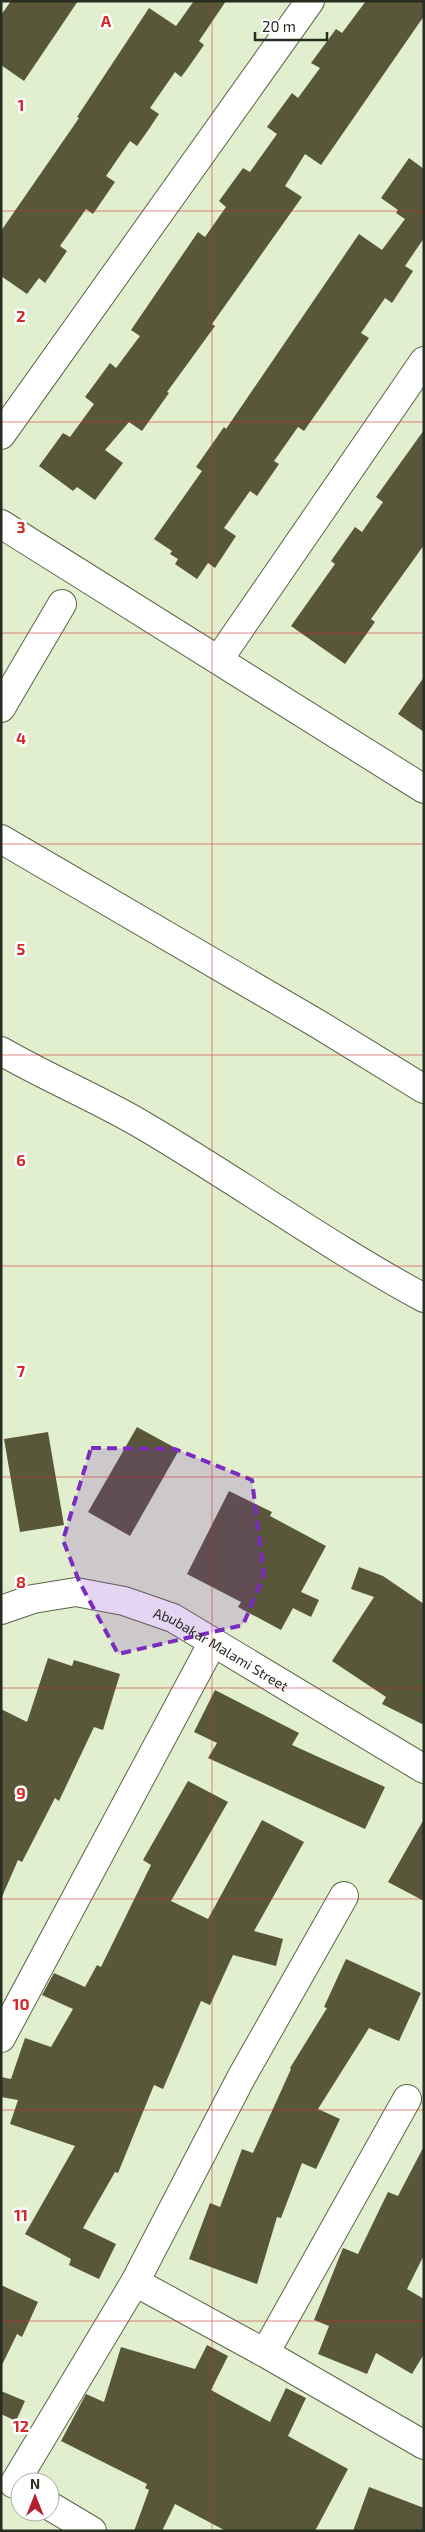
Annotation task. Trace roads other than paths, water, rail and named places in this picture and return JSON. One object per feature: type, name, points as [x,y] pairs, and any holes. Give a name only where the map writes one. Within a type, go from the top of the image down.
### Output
[{"type":"street","points":[[1,435],[310,1]]},
{"type":"street","points":[[220,659],[424,361]]},
{"type":"street","points":[[1,524],[220,659],[424,789]]},
{"type":"street","points":[[1,708],[62,604]]},
{"type":"street","points":[[1,839],[318,1024],[424,1089]]},
{"type":"street","points":[[1,1051],[40,1074],[138,1122],[372,1270],[424,1298]]},
{"type":"street","name":"Abubakar Malami Street","points":[[1,1610],[33,1599],[76,1592],[124,1601],[173,1618],[424,1769]]},
{"type":"street","points":[[1,2038],[213,1642]]},
{"type":"street","points":[[19,2472],[135,2282],[241,2078],[344,1896]]},
{"type":"street","points":[[265,2352],[407,2099]]},
{"type":"street","points":[[135,2282],[265,2352],[424,2445]]},
{"type":"street","points":[[60,2512],[92,2531]]}]
